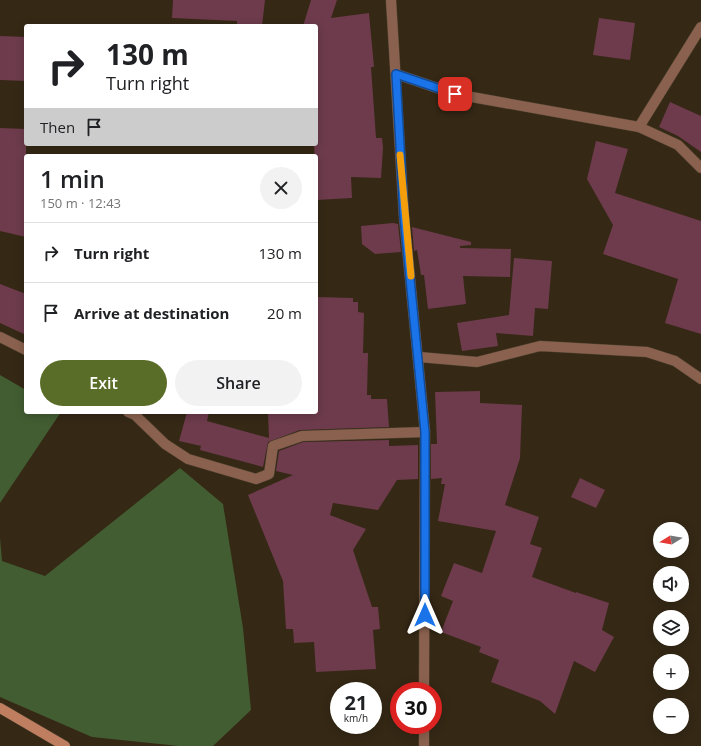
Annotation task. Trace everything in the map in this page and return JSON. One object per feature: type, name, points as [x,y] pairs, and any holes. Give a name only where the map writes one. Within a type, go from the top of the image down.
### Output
[{"type":"street","points":[[391,0],[404,217],[419,357],[425,432],[424,682]]},
{"type":"street","points":[[640,127],[701,27]]},
{"type":"street","points":[[396,74],[455,94],[640,127],[678,145],[701,168]]},
{"type":"street","points":[[0,338],[24,349]]},
{"type":"street","points":[[419,357],[477,362],[540,346],[647,352],[675,361],[701,379]]},
{"type":"street","points":[[133,414],[165,444],[188,459],[256,479],[269,474],[273,446],[302,436],[425,432]]},
{"type":"street","points":[[0,708],[65,746]]},
{"type":"street","points":[[424,734],[424,746]]},
{"type":"green space","points":[[0,375],[24,389],[24,414],[60,414],[0,503]]},
{"type":"green space","points":[[180,468],[223,504],[243,628],[251,710],[213,746],[179,746],[92,737],[0,697],[0,538],[2,561],[45,576]]},
{"type":"building","points":[[173,0],[265,0],[262,24],[237,24],[237,21],[172,18]]},
{"type":"building","points":[[311,0],[337,0],[331,18],[369,13],[374,67],[371,67],[376,138],[382,138],[383,148],[381,178],[351,177],[352,198],[318,200],[318,154],[315,154],[314,146],[318,146],[318,24],[304,24]]},
{"type":"building","points":[[599,18],[635,23],[630,60],[593,55]]},
{"type":"building","points":[[0,36],[24,37],[24,81],[0,80]]},
{"type":"building","points":[[670,102],[701,116],[701,152],[678,136],[659,127]]},
{"type":"building","points":[[0,128],[24,129],[24,146],[26,146],[26,154],[24,154],[24,237],[0,231]]},
{"type":"building","points":[[596,141],[628,149],[615,193],[701,221],[701,334],[665,323],[678,279],[603,254],[613,225],[587,179]]},
{"type":"building","points":[[393,223],[398,224],[401,252],[375,254],[362,244],[361,226]]},
{"type":"building","points":[[412,227],[471,242],[471,245],[460,246],[460,248],[511,249],[510,277],[463,276],[466,304],[428,309],[424,275],[421,275],[417,250],[414,251]]},
{"type":"building","points":[[514,258],[552,261],[548,309],[535,308],[533,336],[496,333],[498,346],[462,351],[457,323],[509,315]]},
{"type":"building","points":[[0,284],[24,293],[24,334],[0,323]]},
{"type":"building","points":[[318,297],[353,298],[353,302],[358,302],[358,312],[364,313],[363,353],[368,353],[367,395],[371,395],[371,399],[387,399],[389,427],[300,430],[268,442],[263,467],[200,450],[201,446],[179,441],[186,414],[209,414],[207,421],[269,438],[268,414],[318,414]]},
{"type":"building","points":[[480,391],[480,403],[522,405],[520,458],[505,505],[539,517],[530,544],[542,548],[532,577],[609,603],[602,630],[614,637],[595,672],[574,661],[555,714],[540,701],[491,682],[499,660],[479,652],[481,647],[441,632],[453,601],[441,596],[454,563],[482,573],[496,531],[438,521],[445,484],[441,484],[442,478],[431,479],[431,444],[437,444],[435,392]]},
{"type":"building","points":[[389,440],[389,446],[418,445],[418,479],[397,480],[378,510],[333,503],[330,515],[366,529],[353,550],[372,607],[378,607],[380,629],[373,630],[376,669],[316,672],[314,642],[294,643],[293,629],[286,629],[283,581],[248,495],[293,475],[276,471],[279,451],[303,442]]},
{"type":"building","points":[[580,478],[605,490],[596,508],[571,497]]},
{"type":"slow traffic","points":[[400,155],[404,217],[411,276]]},
{"type":"route","points":[[425,615],[425,432],[419,357],[404,217],[396,74],[455,94]]}]
